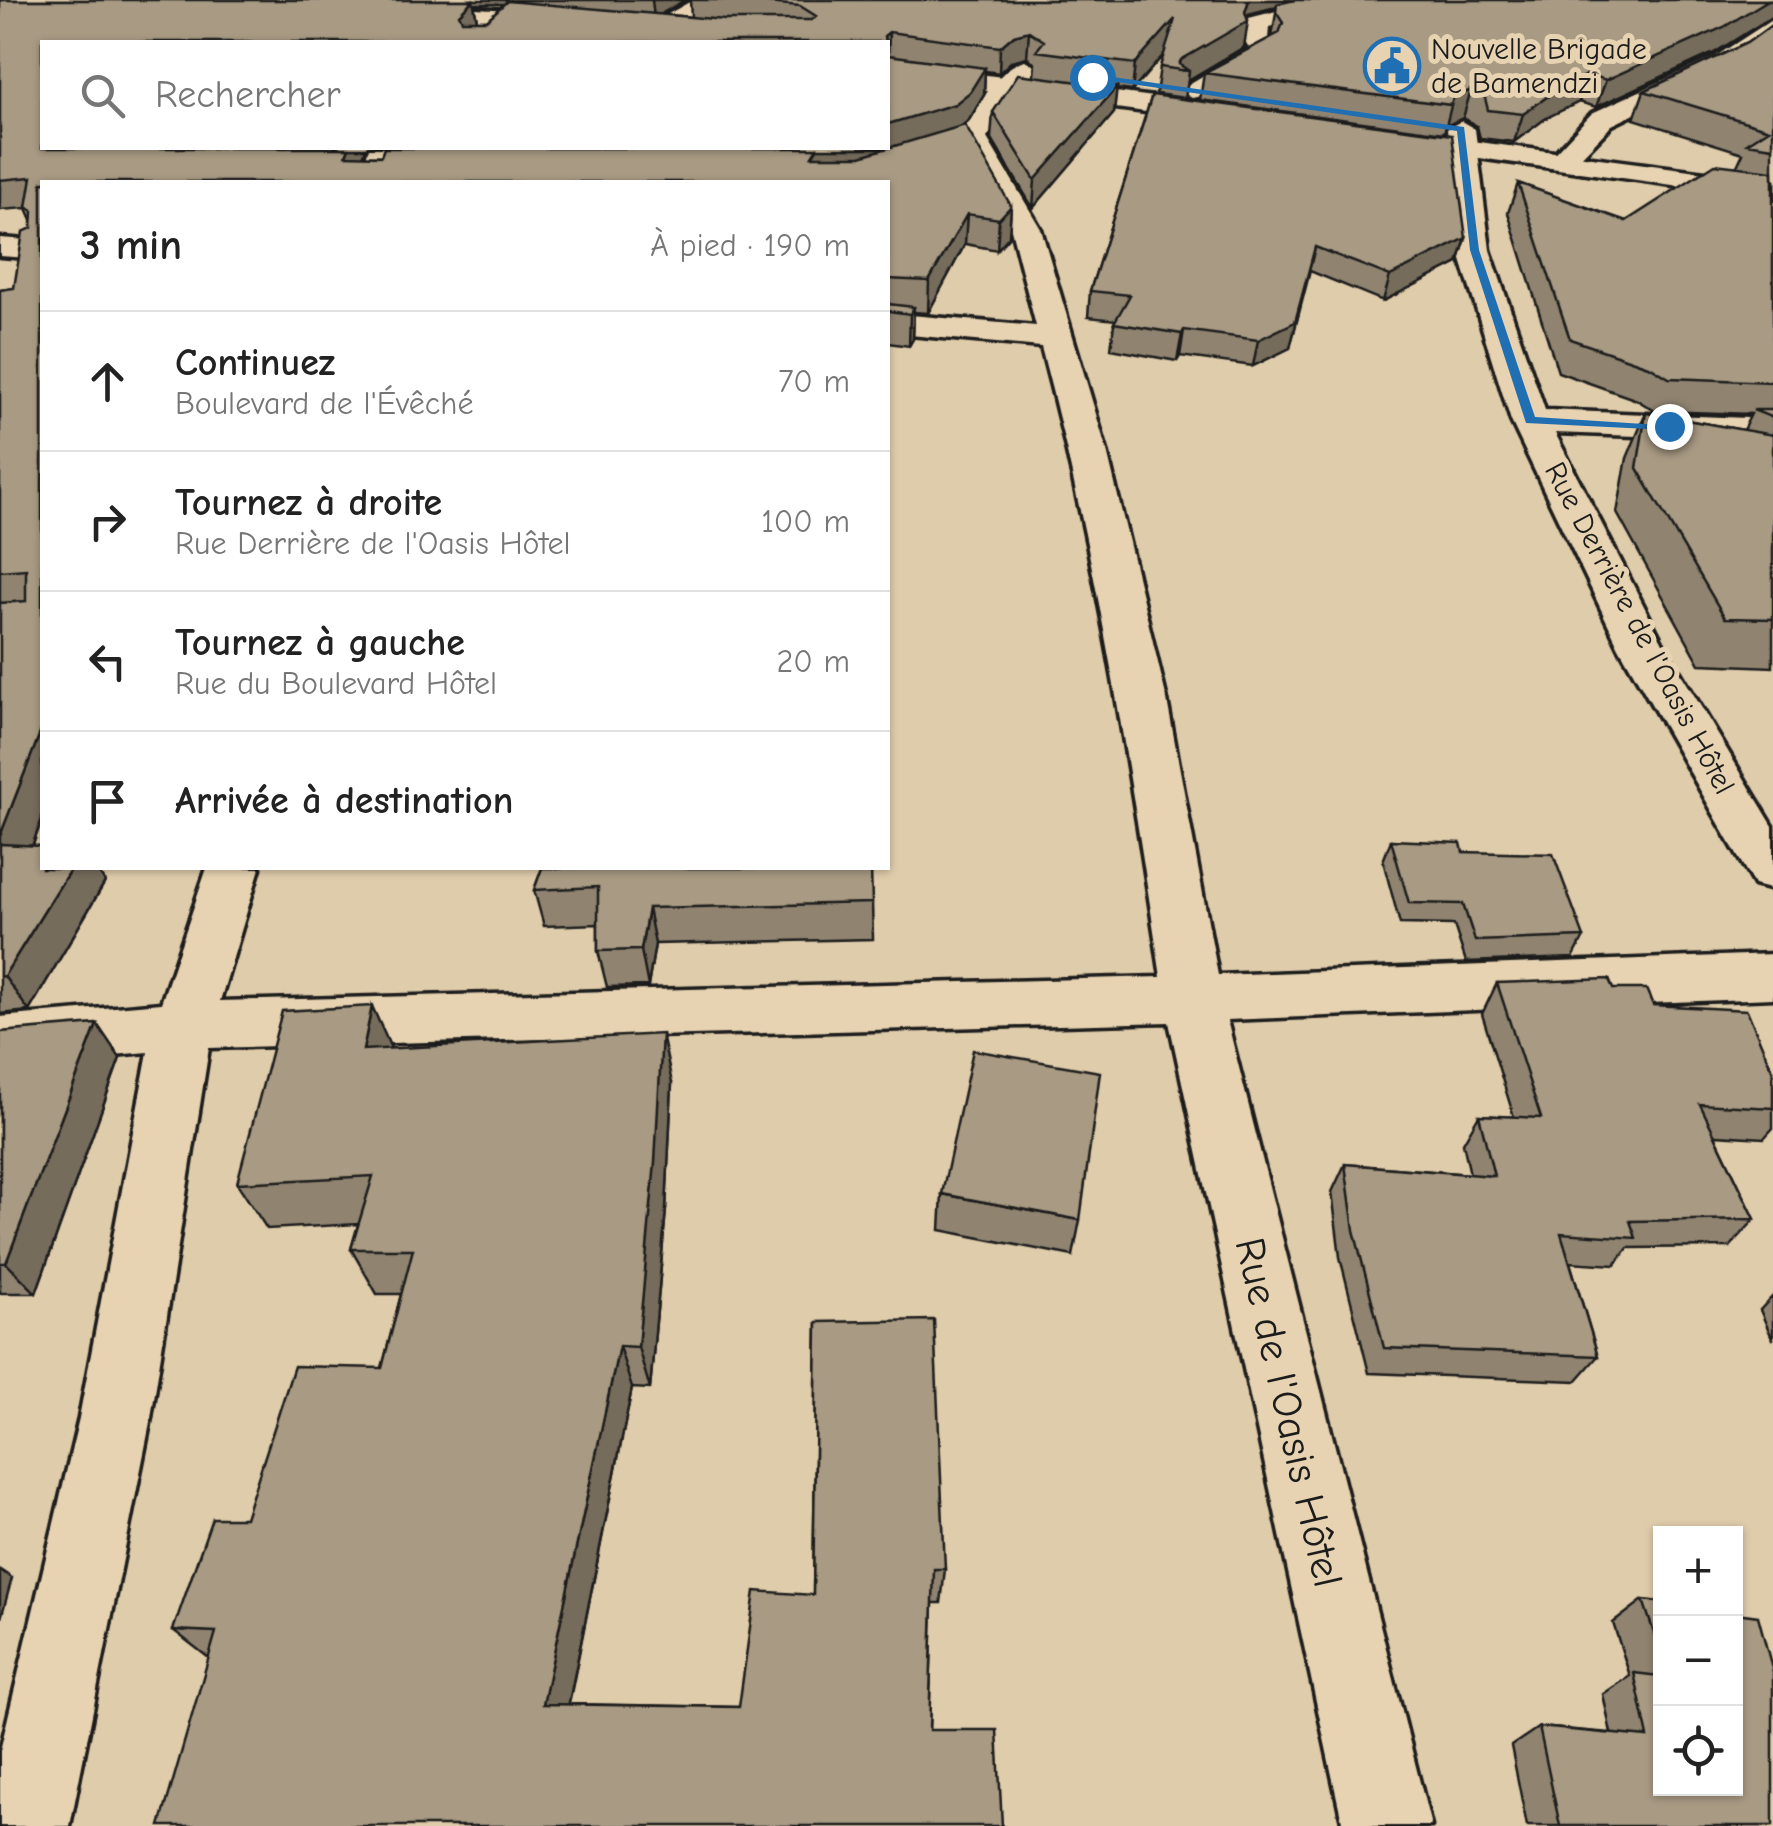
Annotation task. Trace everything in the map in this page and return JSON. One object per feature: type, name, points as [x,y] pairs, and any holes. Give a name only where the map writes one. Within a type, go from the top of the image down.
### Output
[{"type":"street","points":[[648,34],[711,0]]},
{"type":"street","points":[[1192,90],[1263,51],[1256,39],[1257,22],[1345,0]]},
{"type":"street","points":[[384,18],[492,29],[594,30]]},
{"type":"street","points":[[1568,153],[1602,120],[1726,61],[1773,26]]},
{"type":"street","points":[[648,34],[693,31]]},
{"type":"street","points":[[890,52],[1016,76],[1250,108],[1192,90],[1016,76],[890,70]]},
{"type":"street","name":"Rue de l'Oasis Hôtel","points":[[1016,76],[958,143],[1026,228],[1088,451],[1143,700],[1193,998],[1387,1826]]},
{"type":"street","points":[[1356,123],[1568,153],[1773,190]]},
{"type":"street","name":"Rue Derrière de l'Oasis Hôtel","points":[[1462,138],[1474,250],[1530,420],[1642,646],[1773,871]]},
{"type":"street","points":[[373,180],[382,150]]},
{"type":"street","points":[[1568,153],[1773,170]]},
{"type":"street","points":[[0,247],[40,250]]},
{"type":"street","points":[[890,323],[1057,338]]},
{"type":"street","points":[[1530,420],[1773,430]]},
{"type":"street","points":[[26,1826],[115,1418],[183,1025],[232,870]]},
{"type":"street","points":[[0,1041],[183,1025],[1193,998],[1773,976]]},
{"type":"building","points":[[0,0],[473,0],[459,14],[462,20],[487,20],[507,1],[725,20],[812,20],[816,16],[800,6],[734,0],[1249,0],[1245,12],[1248,21],[1181,60],[1179,64],[1189,71],[1160,67],[1175,19],[1135,64],[1036,51],[1044,41],[1029,31],[1014,35],[1000,47],[889,32],[885,40],[40,40],[40,150],[348,150],[346,155],[381,156],[383,150],[816,150],[812,156],[861,156],[965,125],[1011,206],[999,219],[967,214],[929,281],[890,279],[890,180],[40,180],[40,733],[0,836],[0,603],[26,601],[26,569],[0,571],[0,290],[14,288],[23,232],[32,228],[33,211],[27,207],[32,177],[0,180]]},
{"type":"building","points":[[1295,0],[1768,0],[1724,27],[1606,80],[1588,74],[1523,114],[1488,110],[1485,98],[1471,90],[1453,98],[1451,105],[1204,73],[1279,33],[1283,23],[1276,12],[1277,4]]},
{"type":"building","points":[[1773,24],[1773,147],[1747,143],[1769,129],[1644,91],[1747,43]]},
{"type":"building","points":[[890,55],[985,68],[970,92],[955,104],[890,123]]},
{"type":"building","points":[[1018,74],[1117,87],[1035,180],[993,112]]},
{"type":"building","points":[[1152,95],[1452,135],[1466,238],[1390,276],[1315,247],[1295,322],[1258,340],[1114,323],[1130,295],[1090,291]]},
{"type":"building","points":[[1715,164],[1773,171],[1773,382],[1669,378],[1651,367],[1570,339],[1518,183],[1626,221]]},
{"type":"building","points":[[890,304],[914,307],[910,314],[890,311]]},
{"type":"building","points":[[1753,410],[1773,410],[1773,418]]},
{"type":"building","points":[[1646,413],[1773,435],[1773,619],[1725,618],[1637,468]]},
{"type":"building","points":[[1391,840],[1461,843],[1463,852],[1553,854],[1584,937],[1475,941],[1463,904],[1409,903]]},
{"type":"building","points":[[0,844],[40,846],[40,870],[70,870],[0,977]]},
{"type":"building","points":[[541,870],[871,870],[872,903],[648,908],[641,950],[598,951],[598,887],[534,890]]},
{"type":"building","points":[[1609,979],[1613,989],[1646,989],[1653,1005],[1747,1010],[1773,1072],[1773,1108],[1700,1104],[1755,1219],[1630,1221],[1636,1238],[1561,1233],[1598,1356],[1384,1348],[1354,1230],[1345,1164],[1494,1176],[1479,1115],[1541,1118],[1497,983]]},
{"type":"building","points":[[372,1006],[363,1050],[662,1034],[638,1347],[619,1346],[543,1704],[739,1707],[755,1591],[813,1595],[817,1322],[934,1320],[945,1569],[934,1569],[929,1730],[997,1730],[1002,1826],[160,1826],[216,1632],[173,1630],[212,1518],[245,1518],[294,1366],[382,1368],[413,1249],[351,1249],[373,1176],[237,1183],[282,1011]]},
{"type":"building","points":[[97,1024],[6,1263],[0,1263],[0,1032]]},
{"type":"building","points":[[973,1050],[1100,1072],[1080,1220],[942,1194]]},
{"type":"building","points":[[1643,1600],[1653,1601],[1653,1630]]},
{"type":"building","points":[[1743,1614],[1758,1616],[1773,1672],[1773,1826],[1560,1826],[1539,1727],[1648,1737],[1634,1673],[1653,1675],[1653,1796],[1743,1796]]},
{"type":"place","name":"Nouvelle Brigade de Bamendzi","points":[[1392,66]]},
{"type":"route","points":[[1092,77],[1461,129],[1474,250],[1530,420],[1669,426]]}]
